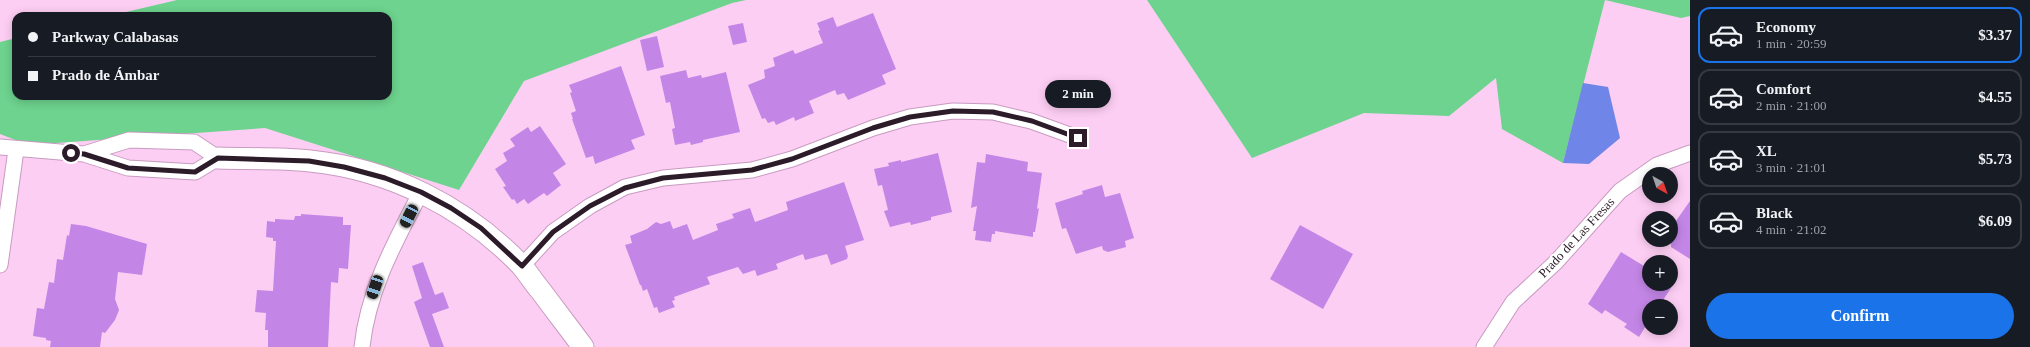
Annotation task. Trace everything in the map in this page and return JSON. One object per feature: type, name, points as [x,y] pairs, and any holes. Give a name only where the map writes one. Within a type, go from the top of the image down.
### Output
[{"type":"street","points":[[522,266],[553,232],[590,206],[625,188],[663,178],[752,170],[792,159],[873,128],[910,117],[953,111],[993,112],[1032,121],[1078,138]]},
{"type":"street","points":[[84,154],[129,140],[194,142],[218,158],[309,161],[344,167],[385,178],[421,192],[451,208],[481,228],[522,266],[583,347]]},
{"type":"street","points":[[0,147],[16,150],[84,154],[128,168],[195,172],[218,158]]},
{"type":"street","points":[[0,265],[16,150]]},
{"type":"street","name":"Prado de Las Fresas","points":[[1484,347],[1513,302],[1556,262],[1620,191],[1658,165],[1690,153]]},
{"type":"street","points":[[362,347],[368,309],[379,276],[421,192]]},
{"type":"green space","points":[[177,0],[746,0],[732,3],[524,81],[459,190],[265,128],[28,145],[0,134],[0,42],[12,39],[12,100],[392,100],[392,12],[126,12]]},
{"type":"green space","points":[[1147,0],[1605,0],[1563,163],[1502,129],[1496,78],[1449,116],[1364,113],[1252,158]]},
{"type":"green space","points":[[1605,0],[1690,0],[1690,16],[1681,18]]},
{"type":"water","points":[[1583,83],[1608,87],[1620,138],[1589,164],[1563,163]]},
{"type":"building","points":[[873,13],[896,69],[882,75],[886,84],[848,100],[844,93],[837,95],[835,90],[809,101],[814,113],[795,121],[794,117],[776,125],[774,121],[768,123],[765,118],[762,119],[748,85],[765,78],[764,70],[775,66],[773,58],[793,50],[795,54],[823,43],[818,31],[820,30],[817,23],[833,17],[837,27]]},
{"type":"building","points":[[743,23],[747,42],[733,45],[728,26]]},
{"type":"building","points":[[657,36],[664,67],[647,71],[640,40]]},
{"type":"building","points":[[621,66],[645,135],[631,140],[635,149],[595,164],[593,156],[586,158],[572,119],[571,113],[576,111],[569,85]]},
{"type":"building","points":[[686,70],[688,78],[701,75],[702,78],[726,72],[740,132],[703,140],[703,142],[691,145],[690,142],[675,145],[672,129],[675,128],[670,102],[666,103],[660,76]]},
{"type":"building","points":[[540,126],[566,164],[553,173],[561,185],[547,196],[544,193],[528,204],[524,199],[517,204],[514,199],[512,200],[503,187],[506,186],[495,169],[507,161],[503,153],[515,146],[510,139],[528,127],[531,132]]},
{"type":"building","points":[[938,153],[952,212],[931,217],[931,220],[911,225],[910,222],[890,227],[884,211],[888,210],[882,185],[878,186],[874,169],[889,166],[888,163],[901,160],[901,162]]},
{"type":"building","points":[[986,154],[1028,162],[1027,171],[1042,173],[1037,209],[1039,208],[1033,237],[995,231],[995,234],[992,234],[991,242],[975,240],[976,231],[973,231],[977,206],[971,208],[977,162],[985,163]]},
{"type":"building","points":[[844,182],[864,240],[845,246],[848,256],[847,259],[831,265],[827,254],[805,260],[803,254],[776,264],[778,269],[757,276],[755,270],[743,274],[738,267],[707,277],[710,284],[674,297],[675,300],[672,301],[675,307],[659,313],[657,307],[654,308],[647,289],[643,291],[625,245],[632,243],[630,236],[647,229],[656,222],[661,224],[670,221],[673,229],[687,224],[693,240],[718,230],[716,224],[734,218],[732,214],[750,208],[755,222],[788,210],[786,202]]},
{"type":"building","points":[[1102,185],[1105,197],[1120,193],[1134,238],[1125,241],[1126,247],[1108,252],[1103,250],[1102,246],[1076,254],[1066,228],[1062,229],[1055,203],[1083,194],[1082,191]]},
{"type":"building","points":[[1690,201],[1690,259],[1671,247],[1678,247],[1678,218]]},
{"type":"building","points":[[301,214],[343,217],[343,225],[351,225],[348,269],[339,268],[338,283],[331,282],[328,347],[268,347],[268,330],[265,330],[266,313],[255,312],[257,290],[273,291],[276,241],[273,241],[273,238],[266,237],[267,221],[275,222],[275,219],[294,220],[295,216],[301,216]]},
{"type":"building","points":[[71,224],[86,226],[147,244],[142,275],[118,272],[115,299],[119,310],[115,320],[105,333],[102,332],[100,347],[50,347],[51,341],[46,340],[46,338],[33,336],[37,308],[44,309],[49,282],[54,283],[57,259],[63,260],[67,235],[69,236]]},
{"type":"building","points":[[1300,225],[1353,254],[1323,309],[1270,279]]},
{"type":"building","points":[[1621,252],[1642,265],[1642,291],[1669,291],[1664,299],[1642,299],[1642,332],[1639,337],[1624,327],[1627,324],[1605,310],[1602,314],[1588,304]]},
{"type":"building","points":[[423,262],[435,295],[443,292],[449,308],[432,314],[444,347],[430,347],[414,302],[422,298],[412,266]]},
{"type":"route","points":[[71,153],[84,154],[128,168],[195,172],[218,158],[309,161],[344,167],[385,178],[421,192],[451,208],[481,228],[522,266],[553,232],[590,206],[625,188],[663,178],[752,170],[792,159],[828,144],[910,117],[953,111],[993,112],[1032,121],[1078,138]]}]
